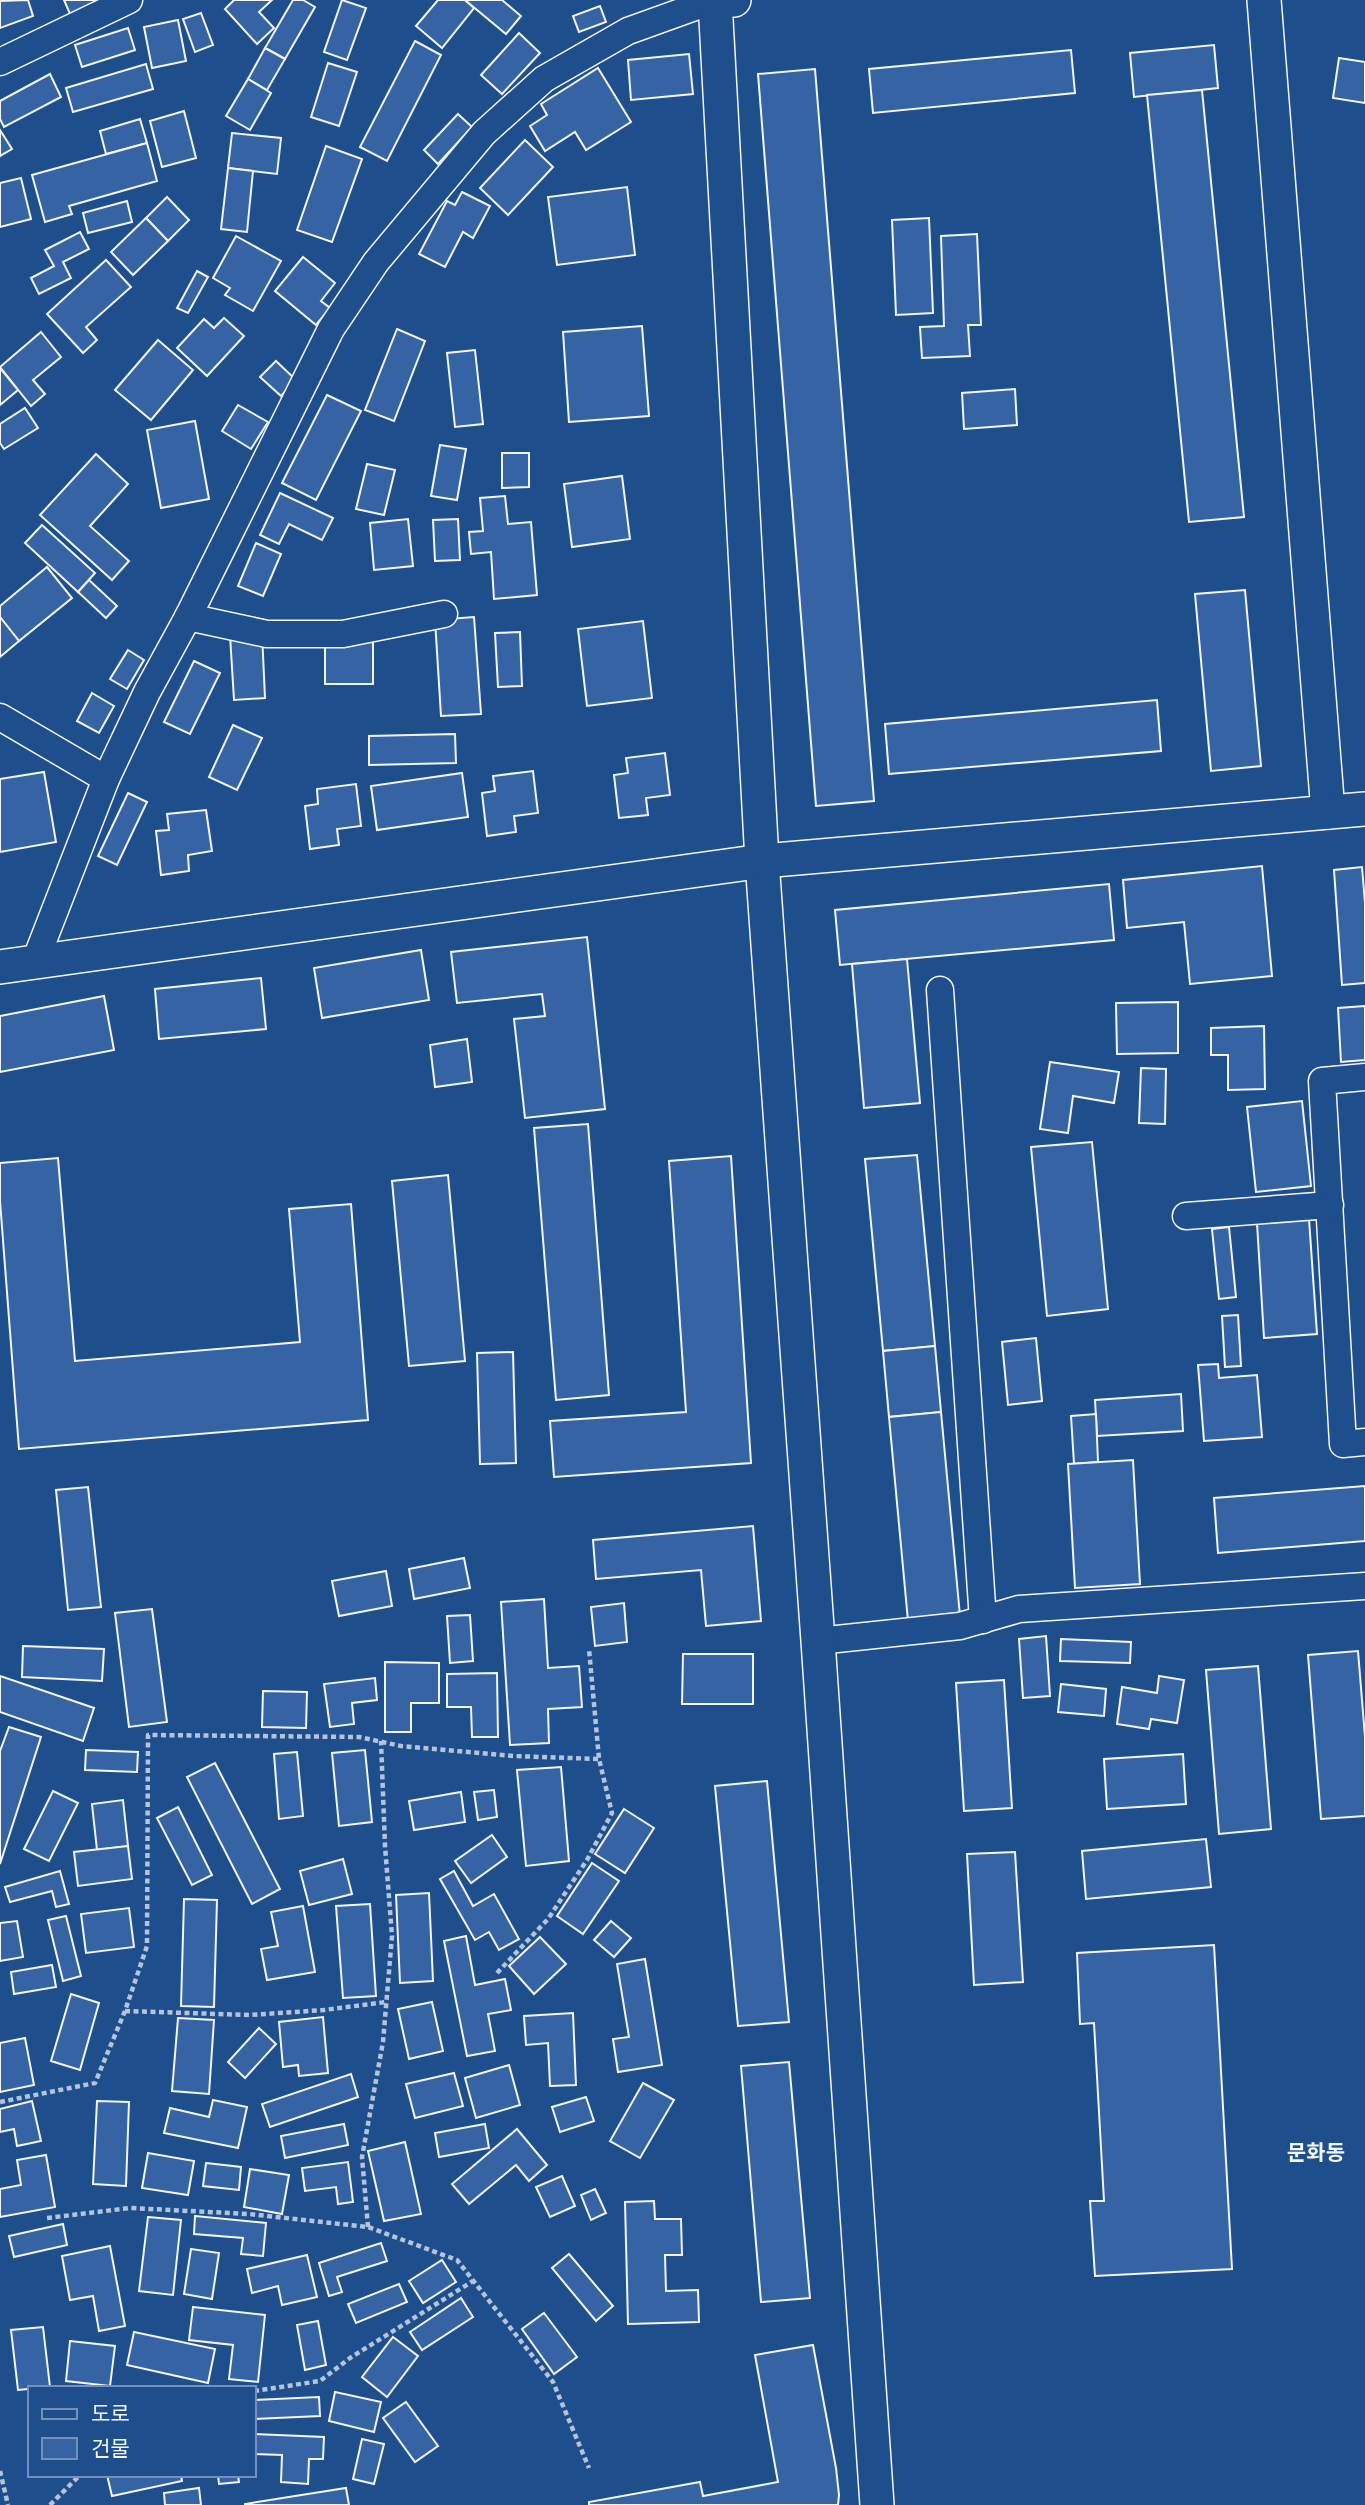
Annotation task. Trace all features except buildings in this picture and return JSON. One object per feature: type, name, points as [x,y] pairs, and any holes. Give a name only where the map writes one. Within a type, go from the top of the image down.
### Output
[{"type":"street","points":[[0,62],[129,0]]},
{"type":"street","points":[[34,964],[107,779],[147,692],[188,617],[331,329],[376,262],[484,133],[544,79],[628,31],[721,0],[762,861],[877,2505]]},
{"type":"street","points":[[1264,0],[1328,812]]},
{"type":"street","points":[[188,617],[267,634],[343,634],[444,614]]},
{"type":"street","points":[[0,717],[107,779]]},
{"type":"street","points":[[0,967],[762,861],[1365,809]]},
{"type":"street","points":[[940,990],[983,1620]]},
{"type":"street","points":[[1365,1077],[1322,1081],[1343,1444],[1365,1442]]},
{"type":"street","points":[[1186,1216],[1330,1205]]},
{"type":"street","points":[[818,1641],[960,1626],[1019,1609],[1365,1586]]},
{"type":"path","points":[[497,1973],[548,1919],[587,1860],[612,1813],[599,1759],[589,1649]]},
{"type":"path","points":[[0,2102],[95,2083],[125,2011],[147,1946],[148,1735],[359,1737],[401,1746],[513,1756],[599,1759]]},
{"type":"path","points":[[368,2227],[362,2157],[383,2042],[392,1937],[381,1741]]},
{"type":"path","points":[[125,2011],[250,2015],[386,2002]]},
{"type":"path","points":[[47,2218],[130,2208],[249,2214],[368,2227],[457,2260],[553,2382],[589,2468]]},
{"type":"path","points":[[256,2391],[320,2381],[350,2358],[473,2281]]},
{"type":"path","points":[[0,2471],[8,2505]]},
{"type":"path","points":[[50,2505],[78,2477]]},
{"type":"district","name":"문화동","points":[[1316,2152]]}]
